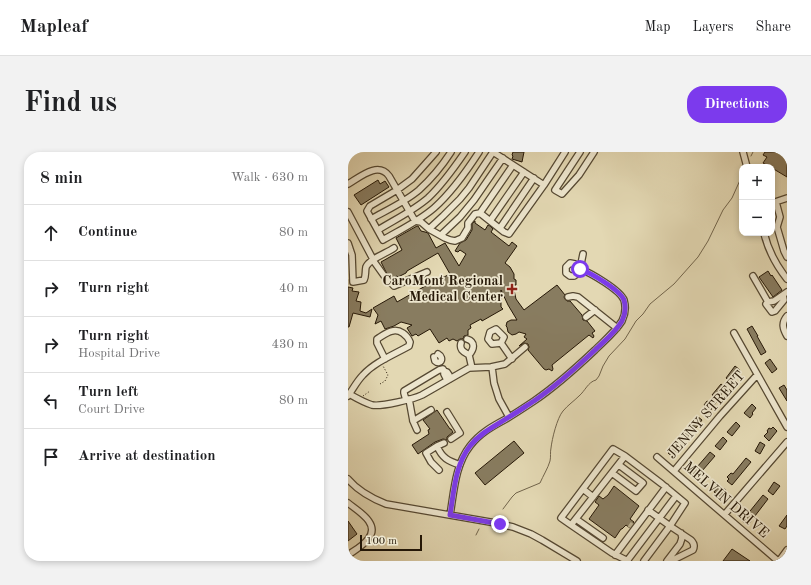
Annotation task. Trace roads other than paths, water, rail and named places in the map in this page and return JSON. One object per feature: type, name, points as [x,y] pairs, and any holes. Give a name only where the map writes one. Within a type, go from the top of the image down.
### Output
[{"type":"street","points":[[436,152],[412,179],[370,206],[366,211],[384,240],[433,209],[451,190],[479,152]]},
{"type":"street","points":[[371,219],[419,190],[435,174],[451,152]]},
{"type":"street","points":[[378,230],[427,199],[444,181],[465,152]]},
{"type":"street","points":[[429,229],[460,199],[493,152],[544,185]]},
{"type":"street","points":[[480,213],[509,234],[544,185],[565,152]]},
{"type":"street","points":[[580,152],[555,190],[562,194],[579,175],[594,152]]},
{"type":"street","points":[[743,152],[746,164]]},
{"type":"street","points":[[441,235],[460,217],[474,200],[503,158]]},
{"type":"street","points":[[415,221],[421,222],[429,229],[450,240],[455,241],[462,238],[468,228],[468,223],[475,214],[480,213],[513,165]]},
{"type":"street","points":[[348,184],[375,169],[386,172],[415,221]]},
{"type":"street","points":[[490,221],[524,172]]},
{"type":"street","points":[[500,228],[534,178]]},
{"type":"street","points":[[775,202],[787,198]]},
{"type":"street","points":[[775,204],[780,217],[777,226],[787,257]]},
{"type":"street","points":[[348,212],[373,259],[385,277],[394,286],[427,272]]},
{"type":"street","points":[[765,236],[772,256],[787,279]]},
{"type":"street","points":[[348,243],[352,255],[351,282],[364,280],[366,277],[367,264],[373,259],[394,248]]},
{"type":"street","points":[[450,515],[460,465],[465,453],[475,440],[539,397],[569,374],[610,336],[622,321],[625,311],[622,296],[615,289],[580,269],[583,254]]},
{"type":"street","points":[[753,276],[768,302],[766,304],[772,312],[775,311],[784,300],[785,293],[768,302]]},
{"type":"street","points":[[568,297],[578,297],[617,328]]},
{"type":"street","points":[[586,317],[594,310]]},
{"type":"street","points":[[787,316],[784,320],[783,326],[787,336]]},
{"type":"street","points":[[383,361],[377,344],[377,339],[394,330],[407,335],[410,344],[383,361],[368,370],[349,395],[369,404],[377,405],[408,400],[420,396],[449,378],[469,368],[501,366],[512,359],[525,347]]},
{"type":"street","points":[[734,334],[787,427]]},
{"type":"street","points":[[467,339],[471,340],[474,344],[469,356]]},
{"type":"street","points":[[461,343],[460,348],[469,356],[472,368]]},
{"type":"street","points":[[501,343],[512,359]]},
{"type":"street","points":[[436,356],[434,361],[439,363],[443,370],[447,372],[449,378]]},
{"type":"street","points":[[492,367],[494,383],[499,399],[509,418]]},
{"type":"street","points":[[417,430],[404,391],[443,370]]},
{"type":"street","name":"JENNY STREET","points":[[674,472],[720,416],[757,375]]},
{"type":"street","points":[[413,421],[431,410]]},
{"type":"street","points":[[447,412],[460,433],[451,439]]},
{"type":"street","points":[[725,514],[787,442]]},
{"type":"street","points":[[439,470],[431,462],[426,453],[444,443]]},
{"type":"street","points":[[437,446],[440,453],[448,461],[460,465]]},
{"type":"street","points":[[644,561],[686,503],[614,448],[561,518],[590,539],[627,561],[676,496]]},
{"type":"street","points":[[571,525],[625,456]]},
{"type":"street","name":"MELVIN DRIVE","points":[[657,457],[779,561]]},
{"type":"street","points":[[612,473],[636,491],[643,483],[619,464]]},
{"type":"street","points":[[349,483],[366,495],[386,504],[500,524],[519,529],[542,540],[577,561]]},
{"type":"street","points":[[615,555],[630,531],[666,487]]},
{"type":"street","points":[[583,489],[593,497]]},
{"type":"street","points":[[348,503],[368,520],[372,526],[372,535],[367,541],[348,555]]},
{"type":"street","points":[[648,510],[693,542],[693,550],[671,561]]},
{"type":"street","points":[[576,519],[603,538]]},
{"type":"street","points":[[667,561],[680,544],[682,538],[681,533]]},
{"type":"street","points":[[779,561],[787,550]]},
{"type":"waterway","points":[[751,156],[753,152]]},
{"type":"waterway","points":[[503,509],[516,493],[540,483],[550,461],[554,434],[561,414],[593,381],[596,380],[609,356],[625,339],[636,321],[650,304],[674,284],[698,257],[708,241],[723,210],[732,198],[739,182]]},
{"type":"waterway","points":[[476,535],[479,529]]},
{"type":"tunnel","points":[[630,528],[634,522]]},
{"type":"place","name":"CaroMont Regional Medical Center","points":[[512,289]]}]
